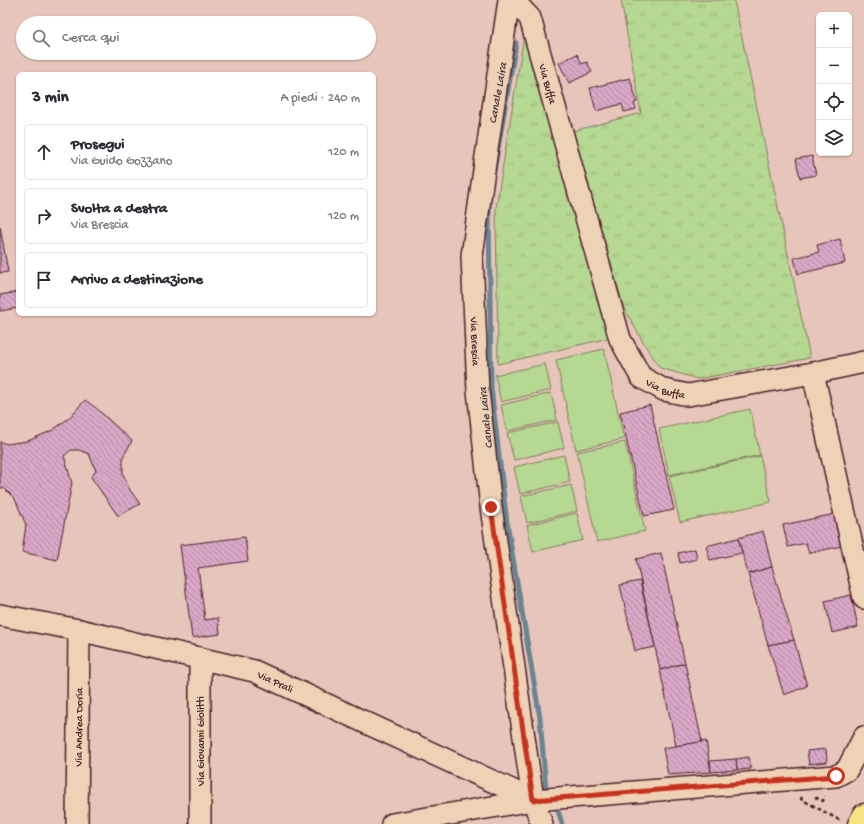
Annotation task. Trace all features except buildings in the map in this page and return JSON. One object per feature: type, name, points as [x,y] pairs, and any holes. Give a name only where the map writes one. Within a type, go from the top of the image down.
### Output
[{"type":"highway","points":[[859,824],[864,815]]},
{"type":"street","name":"Via Brescia","points":[[509,0],[472,256],[480,406],[491,507],[533,800],[542,824]]},
{"type":"street","name":"Via Buffa","points":[[513,0],[530,18],[620,339],[641,377],[664,390],[688,396],[864,362]]},
{"type":"street","points":[[813,373],[864,598]]},
{"type":"street","name":"Via Prali","points":[[0,615],[78,630],[254,671],[533,800]]},
{"type":"street","name":"Via Andrea Doria","points":[[77,824],[78,630]]},
{"type":"street","name":"Via Giovanni Giolitti","points":[[200,658],[200,824]]},
{"type":"street","points":[[392,824],[533,800],[836,776],[847,770],[864,737]]},
{"type":"path","points":[[805,792],[801,799],[846,824]]},
{"type":"path","points":[[811,795],[822,801]]},
{"type":"green space","points":[[621,0],[734,0],[810,358],[698,379],[660,368],[643,342],[624,308],[573,131],[641,113]]},
{"type":"green space","points":[[525,29],[613,337],[498,364],[496,208]]},
{"type":"green space","points":[[604,349],[624,439],[576,450],[556,360]]},
{"type":"green space","points":[[545,364],[551,390],[501,402],[495,375]]},
{"type":"green space","points":[[551,393],[557,420],[507,431],[501,405]]},
{"type":"green space","points":[[750,409],[760,455],[669,475],[659,429]]},
{"type":"green space","points":[[558,422],[564,448],[514,460],[507,433]]},
{"type":"green space","points":[[625,442],[645,531],[597,542],[577,452]]},
{"type":"green space","points":[[564,455],[570,482],[520,494],[514,467]]},
{"type":"green space","points":[[760,456],[771,502],[680,522],[669,476]]},
{"type":"green space","points":[[571,485],[577,511],[527,523],[521,496]]},
{"type":"green space","points":[[577,513],[583,540],[533,552],[527,525]]},
{"type":"waterway","name":"Canale Laira","points":[[494,172],[516,43]]},
{"type":"waterway","name":"Canale Laira","points":[[489,204],[491,388],[507,523],[540,718],[546,789]]},
{"type":"waterway","name":"Canale Laira","points":[[557,807],[562,824]]},
{"type":"route","points":[[491,507],[533,800],[836,776]]}]
